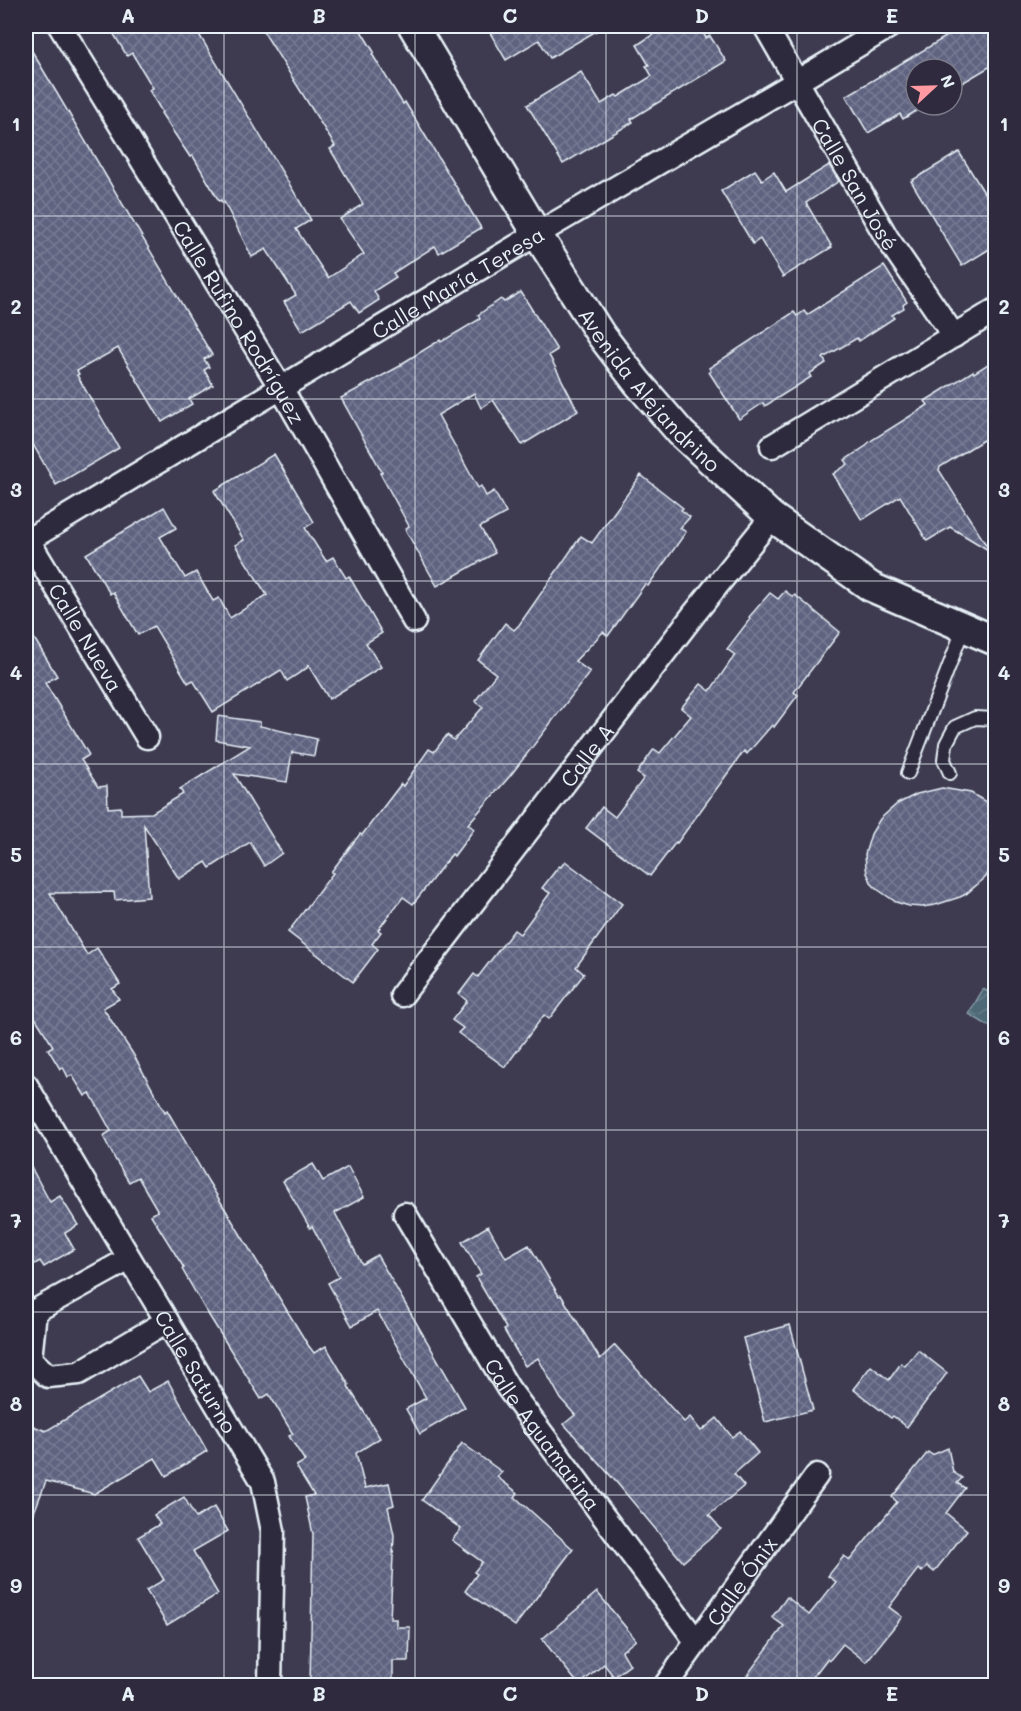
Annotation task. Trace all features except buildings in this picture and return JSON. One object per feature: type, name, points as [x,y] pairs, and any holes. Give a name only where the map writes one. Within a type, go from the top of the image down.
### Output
[{"type":"street","name":"Calle Rufino Rodríguez","points":[[60,26],[281,388],[414,621]]},
{"type":"street","name":"Avenida Alejandrino","points":[[413,26],[537,234],[601,335],[637,382],[681,433],[772,517],[871,587],[996,641]]},
{"type":"street","name":"Calle San José","points":[[765,26],[886,238],[954,336]]},
{"type":"street","name":"Calle María Teresa","points":[[27,539],[890,26]]},
{"type":"street","points":[[772,446],[996,310]]},
{"type":"street","name":"Calle A","points":[[402,995],[694,614],[772,517]]},
{"type":"street","name":"Calle Nueva","points":[[27,539],[147,737]]},
{"type":"street","name":"Calle Saturno","points":[[26,1085],[263,1482],[273,1531],[270,1686]]},
{"type":"street","name":"Calle Aguamarina","points":[[405,1214],[508,1388],[696,1641]]},
{"type":"street","points":[[129,1259],[35,1311],[30,1359],[48,1376],[79,1373],[167,1321]]},
{"type":"street","name":"Calle Ónix","points":[[665,1686],[817,1475]]},
{"type":"lane","points":[[908,773],[964,627]]},
{"type":"lane","points":[[950,773],[944,760],[946,744],[955,727],[975,718],[996,719]]},
{"type":"water","points":[[983,989],[995,996],[995,1030],[969,1014]]}]
